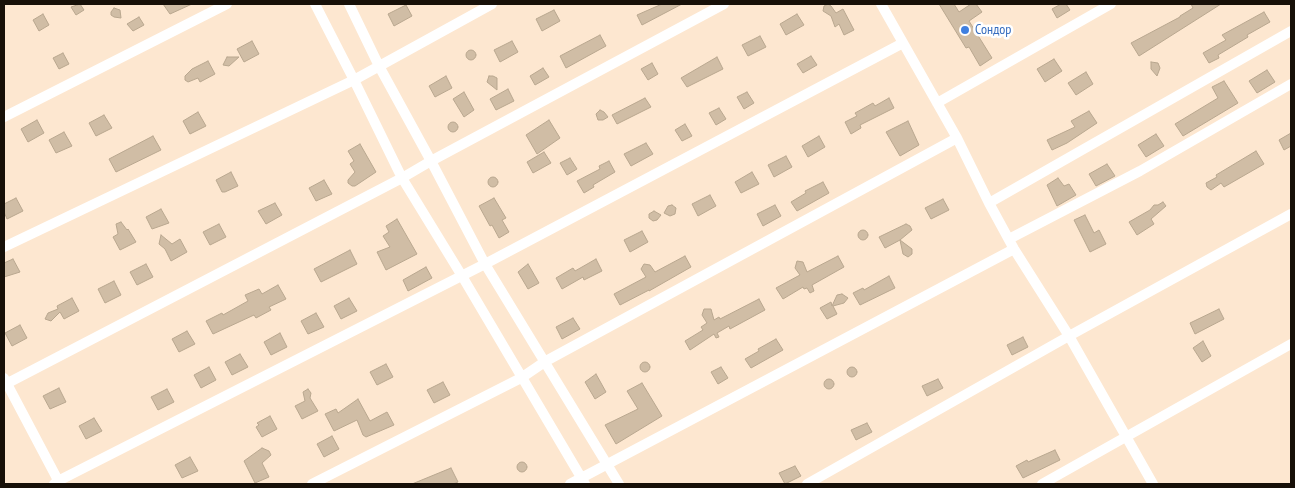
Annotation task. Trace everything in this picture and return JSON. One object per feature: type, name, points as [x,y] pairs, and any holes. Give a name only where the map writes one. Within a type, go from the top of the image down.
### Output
[{"type":"street","points":[[4,117],[227,4]]},
{"type":"street","points":[[315,4],[402,178],[583,481]]},
{"type":"street","points":[[349,4],[378,66],[485,264],[546,361],[619,484]]},
{"type":"street","points":[[4,247],[354,80],[492,4]]},
{"type":"street","points":[[724,4],[402,178],[5,381],[57,483],[462,276],[903,43]]},
{"type":"street","points":[[881,4],[937,103],[1014,249],[1069,336],[1153,484]]},
{"type":"street","points":[[937,103],[1111,4]]},
{"type":"street","points":[[989,203],[1291,32]]},
{"type":"street","points":[[1009,239],[1140,171],[1291,84]]},
{"type":"street","points":[[312,484],[521,378],[546,361],[956,138]]},
{"type":"street","points":[[807,484],[1069,336],[1291,214]]},
{"type":"street","points":[[570,484],[583,481],[608,464],[1014,249]]},
{"type":"street","points":[[1042,484],[1291,344]]},
{"type":"building","points":[[80,4],[84,10],[76,15],[71,7]]},
{"type":"building","points":[[163,4],[192,4],[170,14]]},
{"type":"building","points":[[662,4],[682,4],[642,25],[637,15]]},
{"type":"building","points":[[828,4],[836,13],[843,9],[854,30],[844,35],[839,24],[835,27],[831,16],[823,11],[824,6]]},
{"type":"building","name":"Сондор","points":[[939,4],[954,4],[959,12],[971,4],[976,4],[982,12],[969,21],[992,58],[980,66],[969,47],[966,48]]},
{"type":"building","points":[[1061,4],[1066,4],[1070,10],[1057,18],[1052,9]]},
{"type":"building","points":[[1191,4],[1221,4],[1139,56],[1131,43],[1180,17],[1193,8]]},
{"type":"building","points":[[406,5],[412,16],[394,26],[388,14]]},
{"type":"building","points":[[114,8],[120,10],[121,18],[111,15]]},
{"type":"building","points":[[554,10],[560,21],[542,31],[536,19]]},
{"type":"building","points":[[1264,12],[1270,22],[1247,35],[1248,37],[1218,55],[1219,58],[1209,63],[1203,53],[1226,40],[1222,35]]},
{"type":"building","points":[[43,14],[49,25],[39,31],[33,20]]},
{"type":"building","points":[[797,14],[804,25],[786,35],[780,24]]},
{"type":"building","points":[[139,17],[144,25],[133,31],[127,24]]},
{"type":"building","points":[[600,35],[606,46],[566,68],[560,56]]},
{"type":"building","points":[[760,36],[766,47],[748,56],[742,45]]},
{"type":"building","points":[[252,41],[259,54],[244,62],[237,49]]},
{"type":"building","points":[[512,41],[518,52],[500,62],[494,50]]},
{"type":"building","points":[[469,50],[473,50],[476,55],[475,59],[469,60],[466,57],[466,53]]},
{"type":"building","points":[[63,53],[69,64],[59,69],[53,58]]},
{"type":"building","points":[[811,56],[817,65],[803,73],[797,64]]},
{"type":"building","points":[[227,57],[239,57],[229,66],[223,65]]},
{"type":"building","points":[[717,57],[723,69],[687,87],[681,78]]},
{"type":"building","points":[[1054,59],[1062,71],[1045,82],[1037,69]]},
{"type":"building","points":[[208,61],[215,74],[200,82],[198,78],[188,82],[185,80],[185,76],[192,69]]},
{"type":"building","points":[[1151,62],[1158,63],[1160,68],[1157,76],[1151,69]]},
{"type":"building","points":[[652,63],[658,74],[648,80],[641,69]]},
{"type":"building","points":[[543,68],[549,77],[535,85],[530,76]]},
{"type":"building","points":[[1267,70],[1275,82],[1257,93],[1249,81]]},
{"type":"building","points":[[1086,72],[1093,84],[1076,95],[1068,83]]},
{"type":"building","points":[[446,76],[452,88],[435,97],[429,86]]},
{"type":"building","points":[[489,76],[497,78],[497,90],[487,82]]},
{"type":"building","points":[[1224,81],[1238,103],[1183,136],[1175,124],[1218,98],[1212,87]]},
{"type":"building","points":[[508,89],[514,101],[496,110],[490,99]]},
{"type":"building","points":[[464,92],[474,110],[464,117],[453,99]]},
{"type":"building","points":[[747,92],[754,103],[744,109],[737,97]]},
{"type":"building","points":[[645,98],[651,107],[617,124],[612,115]]},
{"type":"building","points":[[889,98],[894,108],[860,125],[861,128],[851,134],[845,122],[857,116],[855,113],[873,103],[875,106]]},
{"type":"building","points":[[719,108],[726,119],[716,125],[709,113]]},
{"type":"building","points":[[600,110],[608,117],[598,120],[596,114]]},
{"type":"building","points":[[1089,111],[1097,123],[1067,143],[1052,150],[1047,140],[1075,127],[1071,121]]},
{"type":"building","points":[[198,112],[206,126],[190,134],[183,121]]},
{"type":"building","points":[[104,115],[112,128],[96,136],[89,123]]},
{"type":"building","points":[[37,120],[44,133],[28,142],[21,129]]},
{"type":"building","points":[[549,120],[560,138],[537,154],[526,135]]},
{"type":"building","points":[[908,121],[919,145],[900,156],[886,132]]},
{"type":"building","points":[[451,122],[455,122],[458,127],[457,131],[451,132],[448,129],[448,125]]},
{"type":"building","points":[[685,124],[692,136],[682,141],[675,130]]},
{"type":"building","points":[[64,132],[72,146],[56,153],[49,140]]},
{"type":"building","points":[[1291,133],[1291,146],[1284,150],[1279,140]]},
{"type":"building","points":[[1156,134],[1164,146],[1146,157],[1138,145]]},
{"type":"building","points":[[153,136],[161,150],[116,172],[109,159]]},
{"type":"building","points":[[819,136],[825,147],[808,157],[802,146]]},
{"type":"building","points":[[646,143],[653,154],[631,166],[624,154]]},
{"type":"building","points":[[360,144],[376,172],[355,186],[352,186],[348,183],[348,180],[355,172],[350,164],[354,161],[348,151]]},
{"type":"building","points":[[1256,151],[1264,164],[1224,187],[1221,183],[1211,190],[1207,187],[1206,183],[1217,177],[1216,175]]},
{"type":"building","points":[[544,152],[551,163],[533,173],[527,162]]},
{"type":"building","points":[[786,156],[792,167],[774,177],[768,165]]},
{"type":"building","points":[[570,158],[577,169],[567,175],[560,163]]},
{"type":"building","points":[[609,161],[615,172],[593,185],[594,187],[584,193],[577,181],[600,169],[599,166]]},
{"type":"building","points":[[1107,164],[1115,176],[1096,186],[1089,174]]},
{"type":"building","points":[[231,172],[238,186],[222,192],[216,180]]},
{"type":"building","points":[[752,172],[759,184],[741,193],[735,182]]},
{"type":"building","points":[[491,177],[495,177],[498,182],[497,186],[491,187],[488,184],[488,180]]},
{"type":"building","points":[[1058,178],[1064,186],[1069,184],[1076,195],[1057,206],[1047,185]]},
{"type":"building","points":[[324,180],[332,194],[316,201],[309,188]]},
{"type":"building","points":[[823,182],[829,193],[797,211],[791,202],[806,193],[805,191]]},
{"type":"building","points":[[710,195],[716,206],[698,216],[692,204]]},
{"type":"building","points":[[16,198],[23,211],[7,219],[4,212],[4,204]]},
{"type":"building","points":[[494,198],[506,218],[502,220],[509,232],[499,238],[479,206]]},
{"type":"building","points":[[943,199],[949,210],[931,219],[925,208]]},
{"type":"building","points":[[1163,202],[1166,206],[1151,219],[1154,224],[1137,235],[1129,222],[1150,210],[1154,205]]},
{"type":"building","points":[[275,203],[282,215],[266,224],[258,211]]},
{"type":"building","points":[[672,205],[676,208],[675,214],[670,216],[664,213],[668,206]]},
{"type":"building","points":[[775,205],[781,216],[763,226],[757,214]]},
{"type":"building","points":[[161,209],[169,223],[152,229],[146,217]]},
{"type":"building","points":[[654,211],[661,215],[657,220],[653,221],[649,218],[649,214]]},
{"type":"building","points":[[1085,215],[1094,233],[1099,230],[1106,244],[1090,252],[1074,220]]},
{"type":"building","points":[[397,219],[417,254],[386,270],[377,252],[390,247],[383,236],[389,232],[386,226]]},
{"type":"building","points":[[121,222],[136,242],[120,250],[113,237],[118,234],[116,224]]},
{"type":"building","points":[[219,224],[226,237],[210,245],[203,232]]},
{"type":"building","points":[[906,224],[910,226],[912,230],[900,240],[885,248],[879,237]]},
{"type":"building","points":[[861,230],[865,230],[868,235],[867,239],[861,240],[858,237],[858,233]]},
{"type":"building","points":[[642,231],[648,242],[630,252],[624,240]]},
{"type":"building","points":[[161,235],[172,244],[180,239],[187,252],[171,261],[165,249],[159,244]]},
{"type":"building","points":[[900,240],[912,249],[912,254],[908,257],[903,254]]},
{"type":"building","points":[[350,250],[357,264],[321,282],[314,269]]},
{"type":"building","points":[[685,256],[691,267],[620,305],[614,294],[646,277],[641,269],[644,264],[650,265],[655,272]]},
{"type":"building","points":[[838,256],[844,267],[812,285],[814,291],[810,293],[807,288],[804,289],[803,287],[783,299],[776,288],[800,275],[795,268],[797,261],[803,262],[807,272]]},
{"type":"building","points":[[13,259],[20,272],[4,277],[4,263]]},
{"type":"building","points":[[596,259],[602,271],[584,280],[583,277],[562,289],[556,278],[573,268],[575,271]]},
{"type":"building","points":[[146,264],[153,277],[137,285],[130,272]]},
{"type":"building","points":[[528,264],[539,283],[528,289],[518,272]]},
{"type":"building","points":[[426,267],[432,278],[408,291],[403,280]]},
{"type":"building","points":[[889,276],[895,288],[860,305],[853,293],[863,288],[864,290]]},
{"type":"building","points":[[114,281],[121,295],[105,303],[98,289]]},
{"type":"building","points":[[278,285],[286,299],[269,307],[271,310],[256,318],[254,315],[213,334],[206,321],[222,313],[223,315],[248,301],[245,295],[259,289],[262,294]]},
{"type":"building","points":[[842,294],[848,298],[844,303],[833,306],[837,314],[827,319],[820,308],[831,302],[832,306],[837,295]]},
{"type":"building","points":[[72,298],[79,311],[64,319],[60,312],[51,321],[45,319],[48,313],[58,309],[57,306]]},
{"type":"building","points":[[349,298],[357,311],[341,319],[334,306]]},
{"type":"building","points":[[759,299],[765,310],[730,329],[729,326],[717,333],[719,337],[716,338],[714,334],[690,350],[685,341],[703,330],[701,327],[707,323],[702,315],[704,309],[711,309],[714,320],[719,317],[720,319]]},
{"type":"building","points":[[1219,309],[1224,319],[1195,334],[1190,323]]},
{"type":"building","points":[[316,313],[324,327],[308,334],[301,321]]},
{"type":"building","points":[[573,318],[580,329],[562,339],[556,327]]},
{"type":"building","points":[[20,325],[27,338],[12,346],[5,333]]},
{"type":"building","points":[[187,331],[195,344],[179,352],[172,339]]},
{"type":"building","points":[[280,333],[287,347],[271,355],[264,342]]},
{"type":"building","points":[[1023,337],[1028,347],[1012,355],[1007,345]]},
{"type":"building","points":[[776,339],[783,350],[751,368],[745,359]]},
{"type":"building","points":[[1203,341],[1211,356],[1202,362],[1193,348]]},
{"type":"building","points":[[240,354],[248,367],[232,375],[225,362]]},
{"type":"building","points":[[643,362],[647,362],[650,367],[649,371],[643,372],[640,369],[640,365]]},
{"type":"building","points":[[386,364],[393,377],[377,385],[370,372]]},
{"type":"building","points":[[209,367],[216,380],[201,388],[194,375]]},
{"type":"building","points":[[721,367],[728,378],[718,384],[711,372]]},
{"type":"building","points":[[850,367],[854,367],[857,372],[856,376],[850,377],[847,374],[847,370]]},
{"type":"building","points":[[596,374],[606,392],[595,399],[585,382]]},
{"type":"building","points":[[827,379],[831,379],[834,384],[833,388],[827,389],[824,386],[824,382]]},
{"type":"building","points":[[938,379],[943,388],[927,396],[922,386]]},
{"type":"building","points":[[443,382],[450,395],[434,403],[427,390]]},
{"type":"building","points":[[642,383],[662,416],[616,444],[605,425],[638,409],[627,391]]},
{"type":"building","points":[[59,388],[66,402],[50,409],[43,396]]},
{"type":"building","points":[[167,389],[174,402],[158,410],[151,397]]},
{"type":"building","points":[[308,389],[311,393],[310,398],[318,411],[302,419],[295,406],[305,401],[303,392]]},
{"type":"building","points":[[358,399],[370,421],[387,412],[394,425],[366,437],[363,435],[357,420],[334,431],[325,414],[336,409],[338,413]]},
{"type":"building","points":[[270,416],[277,429],[262,437],[256,427],[259,425],[257,423]]},
{"type":"building","points":[[94,418],[102,431],[86,439],[79,426]]},
{"type":"building","points":[[867,423],[872,432],[856,440],[851,430]]},
{"type":"building","points":[[332,436],[339,449],[324,457],[317,444]]},
{"type":"building","points":[[262,448],[269,451],[271,455],[262,463],[269,477],[255,483],[244,461]]},
{"type":"building","points":[[1055,450],[1060,460],[1023,478],[1016,466]]},
{"type":"building","points":[[190,457],[198,471],[182,478],[175,465]]},
{"type":"building","points":[[520,462],[524,462],[527,467],[526,471],[520,472],[517,469],[517,465]]},
{"type":"building","points":[[795,466],[801,476],[785,484],[779,473]]},
{"type":"building","points":[[451,468],[458,482],[453,484],[412,484]]},
{"type":"place","name":"Сондор","points":[[965,30]]}]
